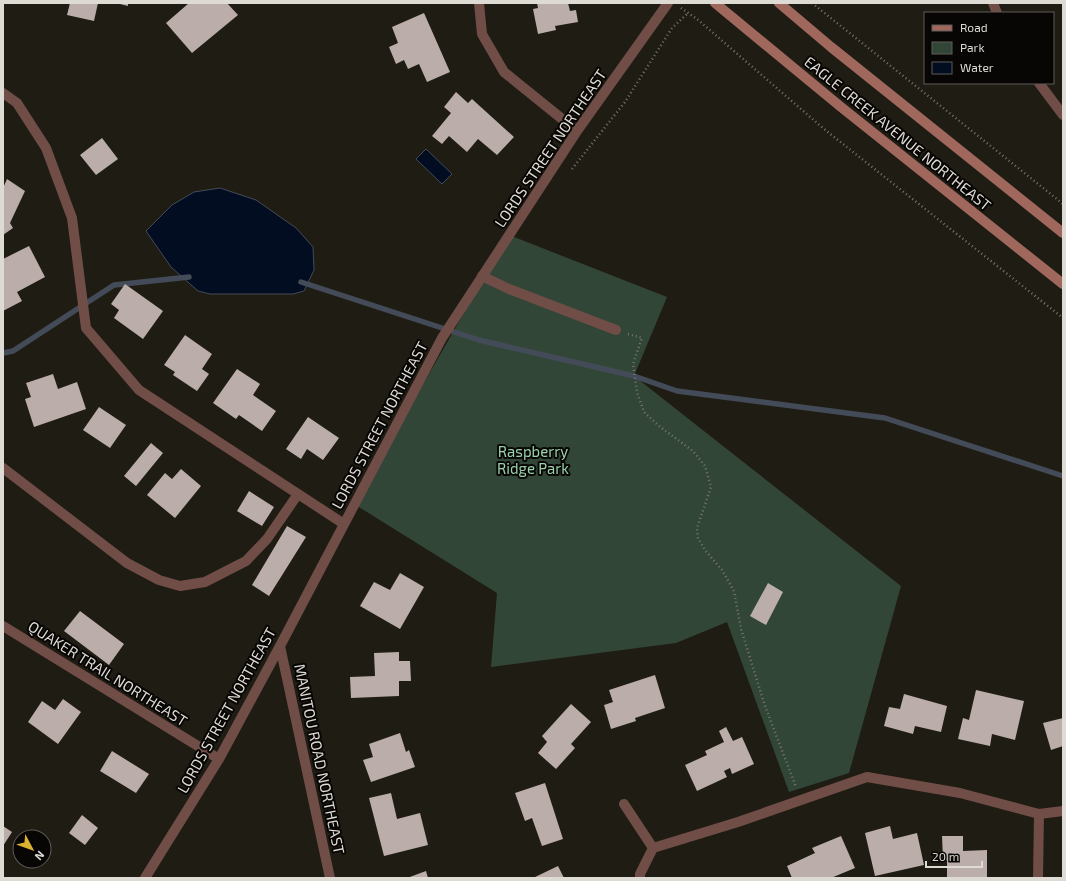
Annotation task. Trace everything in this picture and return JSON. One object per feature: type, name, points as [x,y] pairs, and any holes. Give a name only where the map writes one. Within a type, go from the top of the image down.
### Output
[{"type":"main road","name":"EAGLE CREEK AVENUE NORTHEAST","points":[[715,3],[840,107],[1063,284]]},
{"type":"main road","name":"EAGLE CREEK AVENUE NORTHEAST","points":[[779,3],[837,52],[1063,233]]},
{"type":"street","points":[[479,3],[482,34],[504,72],[577,132]]},
{"type":"street","name":"LORDS STREET NORTHEAST","points":[[145,878],[218,759],[280,646],[442,338],[577,132],[668,3]]},
{"type":"street","points":[[992,3],[996,12]]},
{"type":"street","points":[[1040,84],[1063,115]]},
{"type":"street","points":[[3,93],[17,103],[46,148],[72,218],[86,328],[139,390],[344,524]]},
{"type":"street","points":[[482,276],[510,289],[616,330]]},
{"type":"street","points":[[3,468],[127,563],[159,580],[180,586],[205,582],[246,561],[267,540],[298,494]]},
{"type":"street","name":"QUAKER TRAIL NORTHEAST","points":[[3,626],[218,759]]},
{"type":"street","name":"MANITOU ROAD NORTHEAST","points":[[280,646],[330,878]]},
{"type":"street","points":[[640,878],[640,874],[653,848],[867,777],[960,793],[1039,814],[1063,811]]},
{"type":"street","points":[[624,804],[653,848]]},
{"type":"street","points":[[1038,878],[1039,814]]},
{"type":"path","points":[[812,3],[1063,204]]},
{"type":"path","points":[[679,6],[697,18],[824,129],[1063,318]]},
{"type":"path","points":[[572,169],[625,102],[672,28],[688,13]]},
{"type":"path","points":[[616,330],[642,338],[633,364],[637,392],[644,412],[659,426],[693,452],[705,466],[711,487],[697,528],[698,538],[705,550],[722,570],[734,591],[741,629],[765,706],[801,800]]},
{"type":"green space","name":"Raspberry Ridge Park","points":[[509,235],[667,297],[634,376],[901,586],[849,773],[789,792],[727,622],[676,643],[491,667],[497,593],[354,504]]},
{"type":"water","points":[[426,149],[452,174],[442,184],[416,159]]},
{"type":"water","points":[[220,188],[256,200],[296,228],[313,247],[314,270],[304,291],[293,294],[210,294],[198,291],[171,267],[146,231],[172,205],[194,192]]},
{"type":"building","points":[[70,3],[98,3],[94,21],[67,15]]},
{"type":"building","points":[[116,3],[128,3],[128,6]]},
{"type":"building","points":[[189,3],[227,3],[238,15],[192,53],[166,23]]},
{"type":"building","points":[[537,3],[568,3],[570,11],[576,10],[578,22],[555,26],[556,30],[538,34],[533,9],[538,8]]},
{"type":"building","points":[[424,13],[450,72],[427,82],[419,64],[408,69],[404,60],[396,64],[389,47],[398,43],[392,27]]},
{"type":"building","points":[[456,92],[468,103],[472,99],[514,137],[497,155],[478,139],[467,152],[449,136],[442,144],[432,136],[451,113],[444,107]]},
{"type":"building","points":[[102,138],[118,159],[96,175],[80,155]]},
{"type":"building","points":[[7,179],[25,191],[10,223],[13,228],[3,235],[3,188]]},
{"type":"building","points":[[29,246],[45,277],[17,292],[22,301],[3,311],[3,259]]},
{"type":"building","points":[[125,284],[163,311],[143,339],[114,318],[119,310],[111,304]]},
{"type":"building","points":[[185,335],[212,354],[202,369],[209,374],[197,391],[173,375],[175,372],[164,365]]},
{"type":"building","points":[[237,369],[260,384],[253,395],[276,411],[262,431],[239,415],[236,419],[213,403]]},
{"type":"building","points":[[53,374],[58,389],[77,382],[86,409],[34,427],[25,399],[31,397],[26,383]]},
{"type":"building","points":[[99,407],[126,425],[110,448],[83,430]]},
{"type":"building","points":[[308,417],[339,438],[323,460],[307,449],[301,459],[286,449]]},
{"type":"building","points":[[151,443],[163,453],[136,486],[124,476]]},
{"type":"building","points":[[181,469],[201,486],[175,518],[147,495],[165,473],[172,479]]},
{"type":"building","points":[[249,491],[274,507],[262,526],[237,511]]},
{"type":"building","points":[[287,526],[306,537],[269,596],[252,585]]},
{"type":"building","points":[[400,573],[424,587],[400,629],[360,606],[374,582],[390,590]]},
{"type":"building","points":[[768,583],[783,592],[766,625],[750,616]]},
{"type":"building","points":[[80,611],[124,644],[109,665],[64,631]]},
{"type":"building","points":[[399,652],[399,661],[410,661],[411,681],[399,681],[399,696],[351,698],[350,677],[375,676],[374,653]]},
{"type":"building","points":[[655,675],[665,708],[635,718],[636,721],[611,729],[604,705],[613,702],[609,690]]},
{"type":"building","points":[[976,690],[1024,701],[1015,740],[992,734],[990,746],[958,739],[963,718],[969,720]]},
{"type":"building","points":[[904,694],[947,706],[941,732],[915,726],[913,734],[884,726],[889,707],[900,709]]},
{"type":"building","points":[[63,699],[81,712],[58,744],[28,722],[42,701],[55,710]]},
{"type":"building","points":[[571,704],[591,722],[571,744],[575,748],[556,769],[538,753],[547,742],[542,736]]},
{"type":"building","points":[[1063,718],[1063,746],[1051,750],[1043,723]]},
{"type":"building","points":[[726,727],[733,741],[742,737],[754,764],[732,774],[730,768],[724,771],[727,777],[697,791],[685,765],[707,755],[705,751],[724,742],[719,731]]},
{"type":"building","points":[[400,733],[406,752],[409,750],[415,767],[371,782],[363,760],[373,757],[369,744]]},
{"type":"building","points":[[112,751],[149,774],[136,793],[100,771]]},
{"type":"building","points":[[545,783],[563,839],[542,846],[532,818],[525,821],[515,793]]},
{"type":"building","points":[[391,793],[397,819],[420,813],[428,845],[384,856],[369,798]]},
{"type":"building","points":[[82,815],[98,828],[85,845],[69,833]]},
{"type":"building","points":[[3,826],[12,832],[3,846]]},
{"type":"building","points":[[890,826],[893,839],[917,833],[924,865],[875,876],[865,833]]},
{"type":"building","points":[[841,836],[855,868],[831,878],[792,878],[787,866],[815,853],[812,848]]},
{"type":"building","points":[[942,836],[963,836],[963,851],[987,850],[987,878],[947,878],[947,860],[943,860]]},
{"type":"building","points":[[558,866],[564,878],[533,878]]},
{"type":"building","points":[[426,871],[428,878],[407,878]]},
{"type":"waterway","points":[[3,353],[13,351],[114,285],[189,277]]},
{"type":"waterway","points":[[301,282],[479,340],[634,376],[677,391],[885,418],[1063,476]]}]
